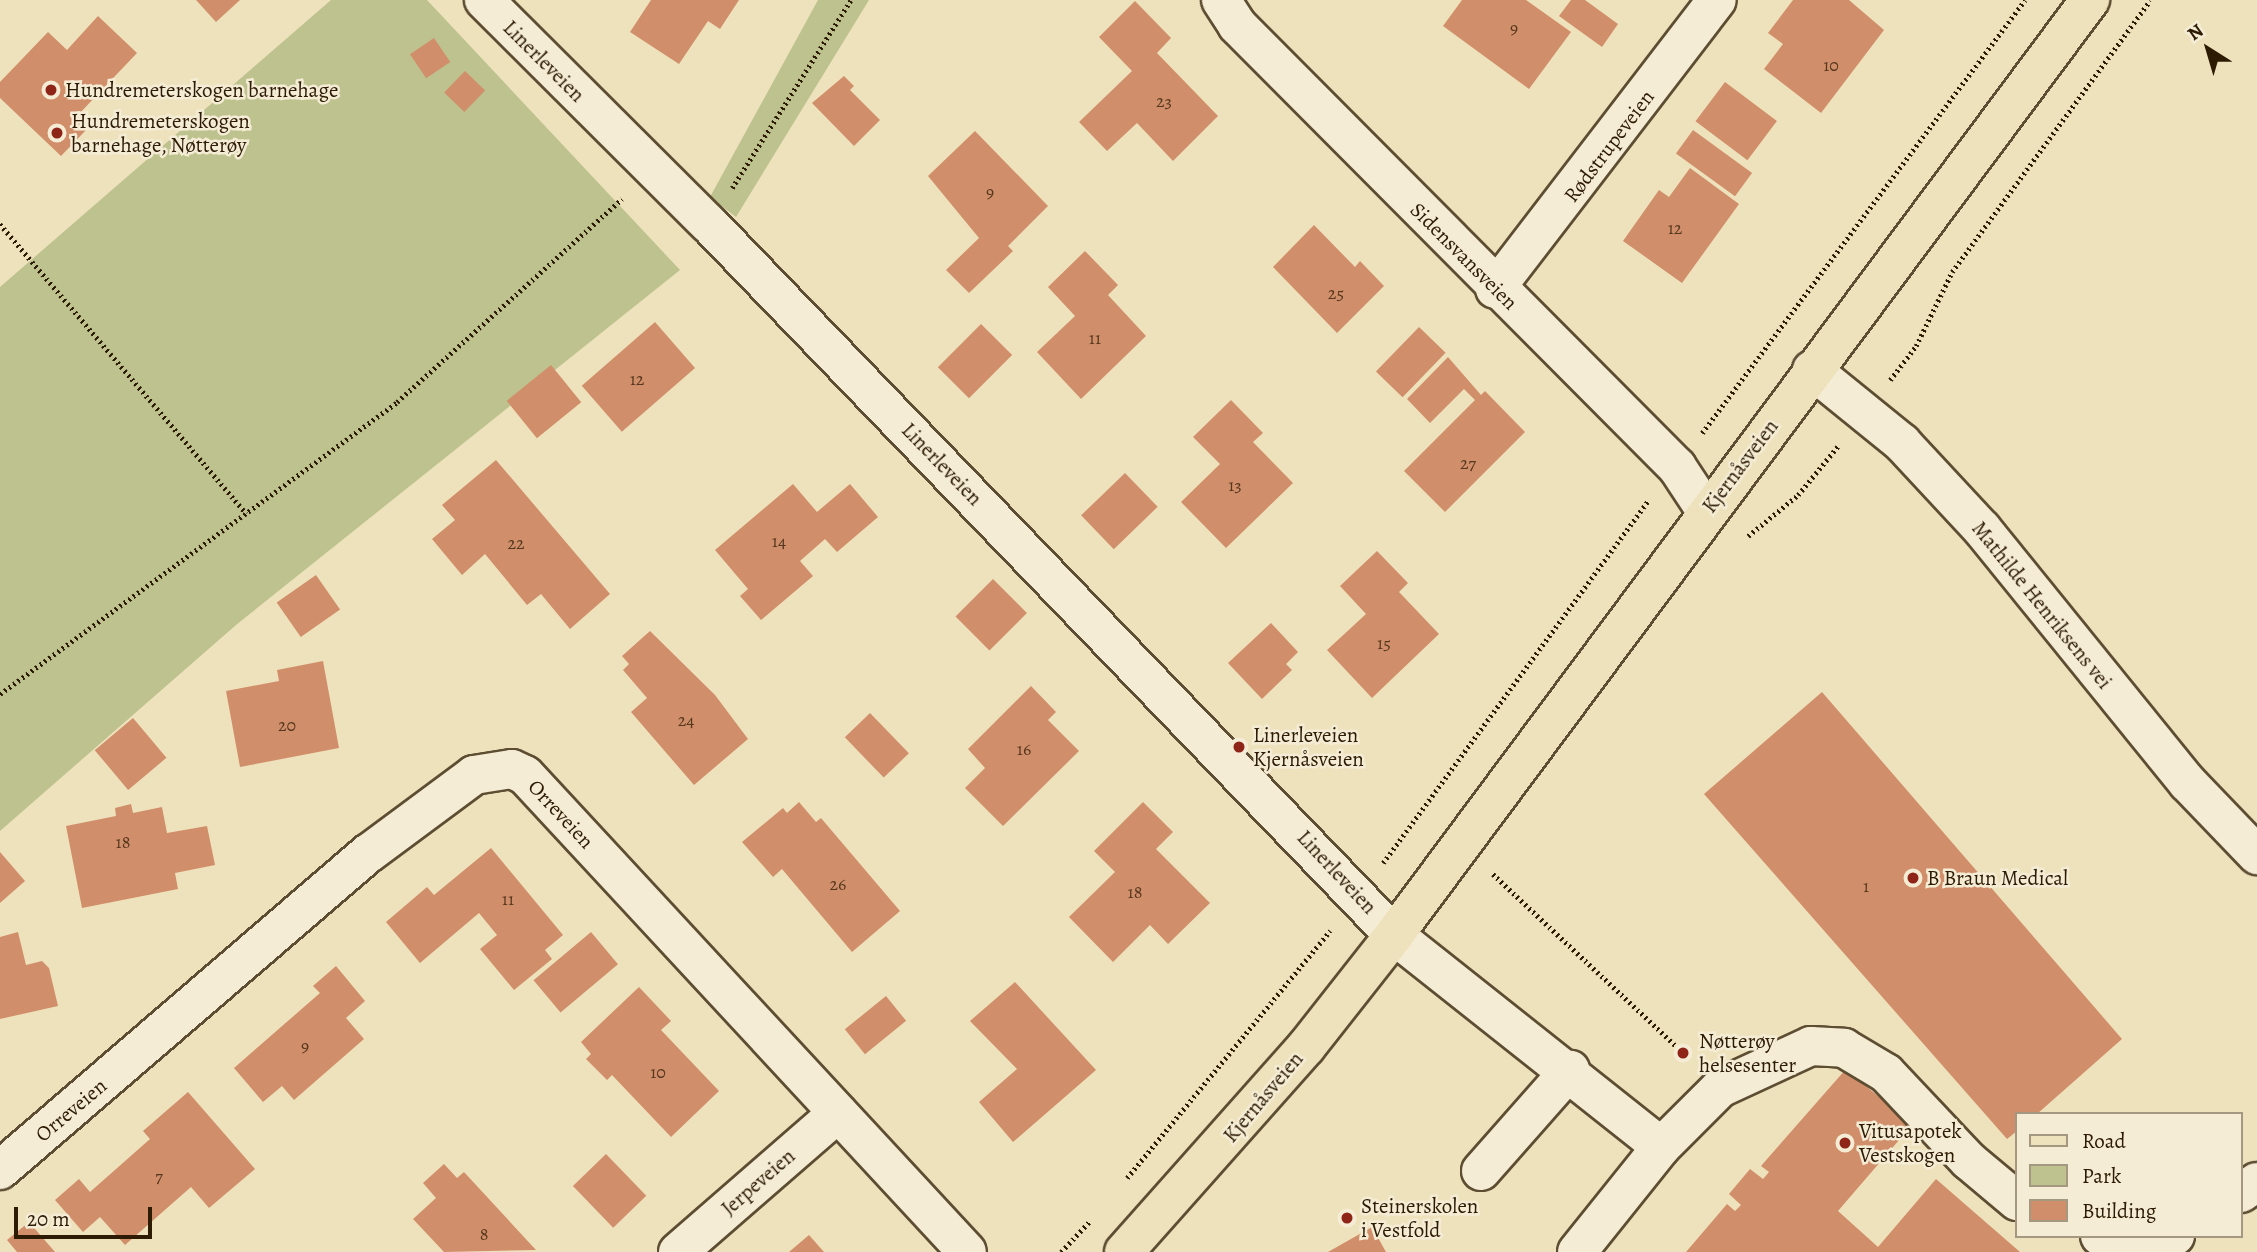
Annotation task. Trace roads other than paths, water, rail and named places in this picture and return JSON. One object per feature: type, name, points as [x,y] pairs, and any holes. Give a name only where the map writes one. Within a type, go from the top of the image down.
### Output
[{"type":"main road","name":"Kjernåsveien","points":[[1124,1252],[1306,1047],[1394,934],[1706,511],[2090,0]]},
{"type":"street","name":"Linerleveien","points":[[484,0],[709,224],[1360,894],[1394,934]]},
{"type":"street","name":"Sidensvansveien","points":[[1221,0],[1237,25],[1495,289],[1677,467],[1706,511]]},
{"type":"street","name":"Rødstrupeveien","points":[[1495,289],[1717,0]]},
{"type":"street","name":"Mathilde Henriksens vei","points":[[1812,370],[1902,443],[1982,529],[2179,773],[2257,855]]},
{"type":"street","name":"Orreveien","points":[[0,1170],[369,853],[474,775],[494,769],[525,775],[967,1252]]},
{"type":"street","points":[[1394,934],[1570,1070],[1661,1147]]},
{"type":"street","points":[[1577,1252],[1661,1147],[1720,1088],[1811,1046],[1843,1048],[1886,1073],[1968,1160],[2016,1200]]},
{"type":"street","points":[[1481,1171],[1570,1070]]},
{"type":"street","name":"Jerpeveien","points":[[678,1252],[838,1112]]},
{"type":"street","points":[[2105,1238],[2139,1252]]},
{"type":"street","points":[[2151,1252],[2172,1238]]},
{"type":"place","name":"Hundremeterskogen barnehage","points":[[51,90]]},
{"type":"place","name":"Hundremeterskogen barnehage, Nøtterøy","points":[[57,133]]},
{"type":"place","name":"Linerleveien Kjernåsveien","points":[[1239,747]]},
{"type":"place","name":"B Braun Medical","points":[[1913,878]]},
{"type":"place","name":"Nøtterøy helsesenter","points":[[1683,1053]]},
{"type":"place","name":"Vitusapotek Vestskogen","points":[[1845,1143]]},
{"type":"place","name":"Steinerskolen i Vestfold","points":[[1347,1218]]}]
